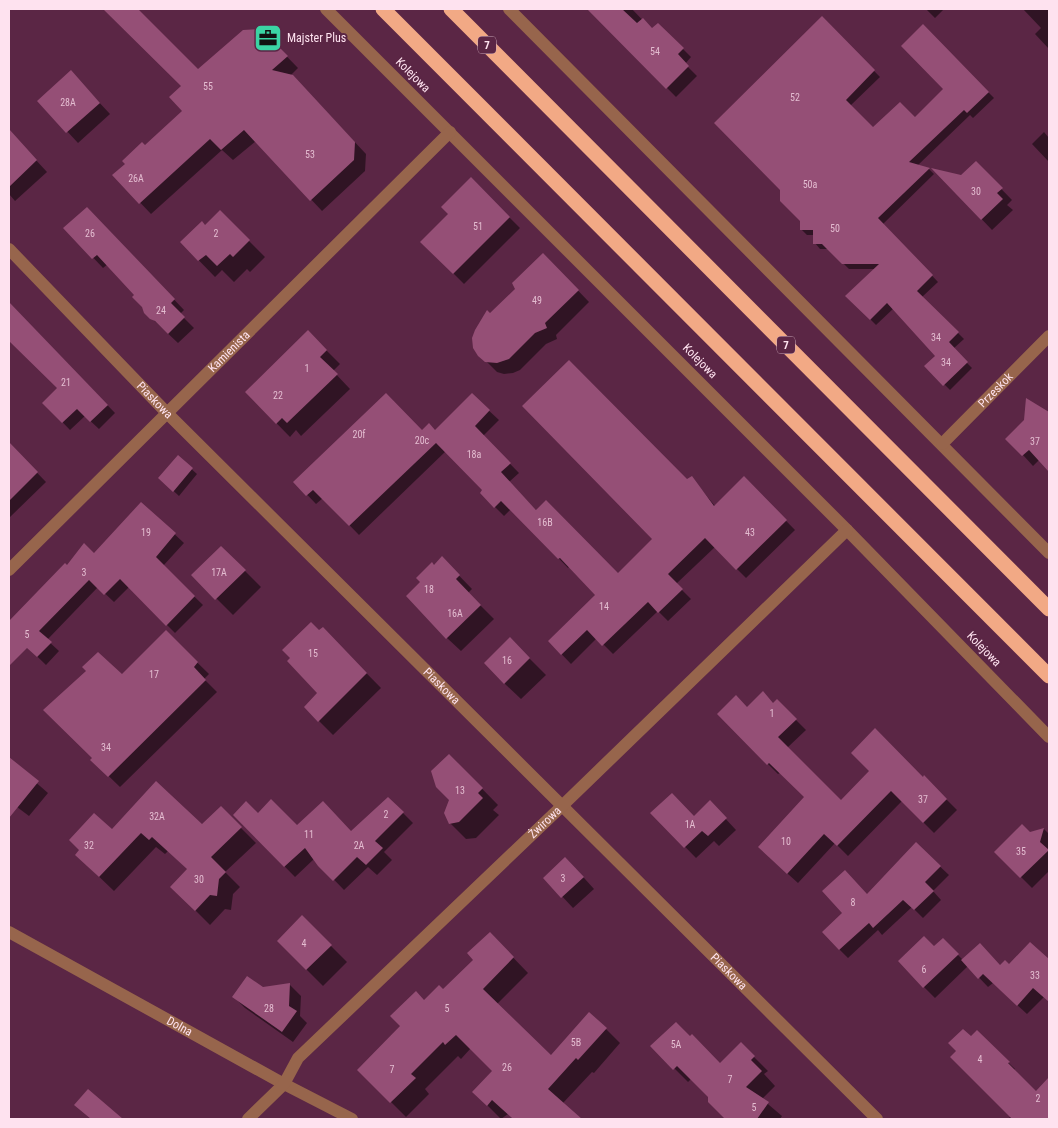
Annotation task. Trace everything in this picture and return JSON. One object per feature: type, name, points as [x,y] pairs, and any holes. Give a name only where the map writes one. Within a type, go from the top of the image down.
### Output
[{"type":"highway","name":"Kolejowa","points":[[384,9],[1049,676]]},
{"type":"highway","name":"7","points":[[451,9],[1049,609]]},
{"type":"street","name":"Kolejowa","points":[[326,9],[847,530],[1049,737]]},
{"type":"street","points":[[509,9],[1049,553]]},
{"type":"street","name":"Kamienista","points":[[9,570],[450,132]]},
{"type":"street","name":"Piaskowa","points":[[9,249],[167,413],[877,1119]]},
{"type":"street","name":"Przeskok","points":[[942,444],[1049,336]]},
{"type":"street","name":"Żwirowa","points":[[248,1119],[284,1084],[298,1058],[847,530]]},
{"type":"street","name":"Dolna","points":[[9,932],[284,1084],[352,1119]]},
{"type":"building","points":[[103,9],[138,9],[198,69],[243,30],[261,29],[288,56],[272,70],[293,75],[355,142],[354,160],[310,201],[244,130],[221,150],[210,139],[139,204],[112,175],[125,164],[122,161],[142,142],[145,145],[182,111],[169,97],[181,86]]},
{"type":"building","points":[[587,9],[622,9],[637,23],[643,18],[652,28],[658,23],[684,48],[678,54],[689,66],[666,89]]},
{"type":"building","points":[[822,16],[875,70],[846,100],[873,127],[900,102],[915,117],[943,89],[901,46],[923,24],[989,92],[967,113],[964,110],[909,162],[930,168],[878,218],[933,275],[917,291],[959,332],[949,342],[968,362],[943,386],[924,366],[935,356],[887,303],[870,320],[845,296],[879,264],[842,264],[822,244],[813,244],[813,230],[800,230],[800,221],[780,201],[780,190],[714,123]]},
{"type":"building","points":[[71,70],[100,103],[66,133],[37,101]]},
{"type":"building","points":[[9,129],[37,160],[9,187]]},
{"type":"building","points":[[976,161],[1003,188],[997,193],[1003,199],[981,220],[931,168],[961,175]]},
{"type":"building","points":[[471,177],[510,217],[453,274],[420,242],[448,214],[441,207]]},
{"type":"building","points":[[87,207],[175,299],[171,303],[185,317],[168,334],[144,313],[142,307],[132,297],[134,295],[97,255],[92,259],[63,228]]},
{"type":"building","points":[[220,210],[250,240],[233,257],[230,254],[217,266],[206,255],[198,261],[180,242],[202,221],[205,225]]},
{"type":"building","points":[[543,253],[579,290],[545,323],[547,328],[535,333],[509,359],[497,363],[485,362],[473,348],[472,338],[475,330],[487,310],[490,313],[515,289],[512,283]]},
{"type":"building","points":[[9,302],[108,405],[90,422],[77,409],[62,423],[42,403],[57,388],[9,341]]},
{"type":"building","points":[[308,330],[327,350],[320,357],[338,374],[287,423],[282,418],[276,424],[245,392]]},
{"type":"building","points":[[569,360],[687,479],[692,476],[714,506],[744,476],[787,520],[736,570],[705,538],[668,574],[683,589],[658,613],[648,602],[602,646],[587,630],[561,655],[548,641],[595,595],[501,501],[494,508],[480,493],[482,490],[436,443],[349,526],[313,490],[306,496],[293,482],[386,393],[422,430],[429,423],[435,430],[472,393],[490,410],[475,426],[511,463],[501,472],[536,510],[546,500],[618,573],[652,539],[522,406]]},
{"type":"building","points":[[1026,398],[1049,412],[1049,472],[1029,450],[1022,456],[1005,439],[1024,420]]},
{"type":"building","points":[[9,442],[38,472],[9,501]]},
{"type":"building","points":[[178,455],[193,468],[173,492],[158,478]]},
{"type":"building","points":[[141,502],[176,533],[156,557],[195,596],[166,626],[120,579],[104,595],[89,580],[39,631],[52,642],[37,657],[27,648],[9,666],[9,621],[65,563],[67,565],[84,543],[94,553]]},
{"type":"building","points":[[221,546],[246,570],[215,600],[191,575]]},
{"type":"building","points":[[442,556],[460,575],[456,579],[481,605],[446,639],[406,596],[420,582],[416,578],[432,562],[434,565]]},
{"type":"building","points":[[311,622],[319,630],[323,627],[367,673],[318,722],[304,707],[317,693],[287,661],[290,658],[282,650]]},
{"type":"building","points":[[166,630],[198,662],[194,667],[206,680],[108,777],[90,760],[92,758],[43,710],[86,671],[82,667],[98,652],[122,674]]},
{"type":"building","points":[[510,637],[530,658],[504,684],[484,663]]},
{"type":"building","points":[[763,691],[773,703],[777,699],[797,719],[778,737],[841,800],[869,771],[851,753],[875,728],[947,799],[923,823],[891,791],[837,846],[824,834],[787,874],[758,847],[804,797],[769,763],[767,765],[717,714],[736,695],[747,707]]},
{"type":"building","points":[[449,754],[483,788],[478,793],[483,798],[459,822],[449,824],[444,813],[449,800],[436,787],[431,771]]},
{"type":"building","points":[[9,757],[39,781],[9,818]]},
{"type":"building","points":[[156,781],[202,824],[221,806],[242,827],[211,857],[226,872],[219,879],[217,896],[210,895],[195,911],[170,887],[187,869],[152,837],[149,840],[141,833],[99,877],[75,855],[79,850],[69,840],[94,813],[112,829]]},
{"type":"building","points":[[672,793],[694,816],[710,800],[727,818],[708,836],[702,831],[684,848],[650,813]]},
{"type":"building","points":[[388,797],[404,812],[375,841],[383,848],[366,865],[357,857],[333,881],[318,866],[305,848],[284,867],[233,815],[246,801],[258,813],[271,799],[297,825],[323,801],[351,831]]},
{"type":"building","points":[[1022,824],[1030,832],[1044,828],[1040,842],[1049,850],[1020,878],[994,852]]},
{"type":"building","points":[[916,842],[941,866],[925,882],[934,891],[914,910],[903,900],[873,928],[869,923],[839,950],[822,932],[842,913],[822,891],[845,870],[867,894]]},
{"type":"building","points":[[565,857],[584,877],[561,898],[543,878]]},
{"type":"building","points":[[302,915],[332,945],[306,970],[277,941]]},
{"type":"building","points":[[490,932],[514,957],[483,989],[551,1055],[589,1012],[607,1028],[548,1089],[582,1119],[513,1119],[492,1100],[487,1106],[472,1092],[492,1071],[456,1035],[445,1045],[443,1042],[411,1074],[416,1078],[390,1103],[357,1070],[400,1026],[390,1016],[416,991],[424,1000],[439,985],[443,989],[473,960],[467,953]]},
{"type":"building","points":[[924,936],[934,946],[943,938],[959,954],[923,988],[898,961]]},
{"type":"building","points":[[1030,942],[1049,959],[1049,1002],[1033,988],[1017,1006],[983,974],[978,979],[961,960],[980,943],[1000,965],[1005,960],[1009,964]]},
{"type":"building","points":[[247,976],[263,987],[290,983],[289,1006],[297,1011],[282,1032],[232,997]]},
{"type":"building","points":[[676,1022],[690,1036],[692,1034],[720,1063],[741,1042],[755,1056],[751,1060],[762,1071],[746,1087],[769,1102],[757,1119],[725,1119],[708,1102],[708,1097],[677,1066],[673,1070],[650,1046]]},
{"type":"building","points":[[963,1029],[971,1036],[977,1030],[1036,1091],[1049,1077],[1049,1119],[1012,1119],[950,1057],[956,1051],[948,1043]]},
{"type":"building","points":[[88,1089],[123,1119],[91,1119],[74,1105]]},
{"type":"place","name":"Majster Plus","points":[[268,38]]}]
